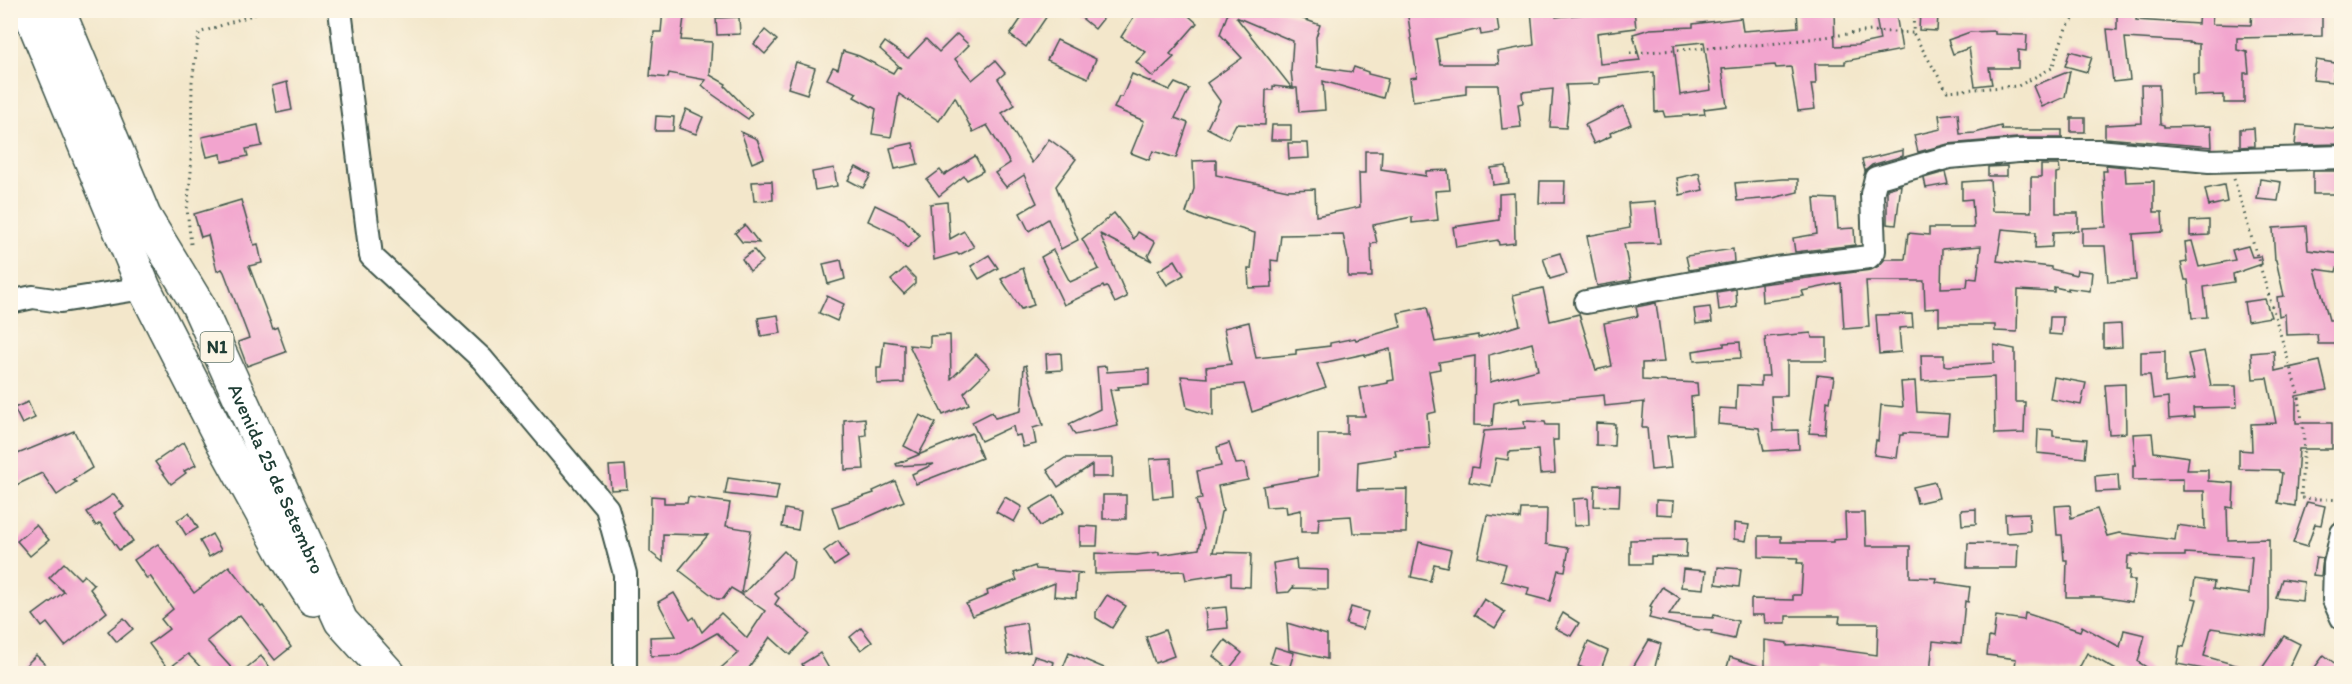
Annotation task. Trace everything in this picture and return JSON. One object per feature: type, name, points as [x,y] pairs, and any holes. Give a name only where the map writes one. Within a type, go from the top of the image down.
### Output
[{"type":"highway","name":"Avenida 25 de Setembro","points":[[29,10],[144,288],[220,437],[285,555],[361,674]]},
{"type":"highway","name":"Avenida 25 de Setembro","points":[[58,10],[144,216],[198,305],[340,621],[389,674]]},
{"type":"street","points":[[340,10],[371,256],[482,359],[607,508],[625,574],[625,674]]},
{"type":"street","points":[[1587,302],[1776,268],[1869,257],[1874,251],[1872,194],[1876,177],[1949,157],[2018,151],[2098,151],[2209,161],[2342,157]]},
{"type":"street","points":[[10,302],[33,297],[61,301],[144,288]]},
{"type":"street","points":[[2342,533],[2335,564],[2334,600],[2342,618]]},
{"type":"path","points":[[192,252],[187,209],[191,172],[192,82],[199,33],[267,10]]},
{"type":"path","points":[[1914,10],[1913,33],[1947,91],[2018,86],[2052,68],[2066,28],[2081,10]]},
{"type":"path","points":[[2331,10],[2334,16],[2342,19]]},
{"type":"path","points":[[1630,53],[1770,44],[1871,32],[1913,33]]},
{"type":"path","points":[[2229,160],[2299,397],[2304,436],[2301,498],[2342,500]]},
{"type":"building","points":[[663,10],[685,10],[681,40],[712,42],[710,75],[726,84],[725,86],[752,114],[748,119],[702,85],[706,80],[669,73],[668,78],[650,76],[654,32],[661,32]]},
{"type":"building","points":[[1027,10],[1051,10],[1026,47],[1010,35]]},
{"type":"building","points":[[1072,10],[1110,10],[1095,29]]},
{"type":"building","points":[[1138,10],[1182,10],[1197,23],[1170,54],[1174,57],[1153,77],[1136,62],[1146,52],[1121,37]]},
{"type":"building","points":[[1221,10],[1279,10],[1320,25],[1316,37],[1317,67],[1352,72],[1354,67],[1368,74],[1388,79],[1383,98],[1323,81],[1325,110],[1299,112],[1297,88],[1293,88],[1291,71],[1293,41],[1236,17],[1292,88],[1273,86],[1273,90],[1266,90],[1265,125],[1236,124],[1228,139],[1207,128],[1220,101],[1207,83],[1242,58],[1220,34],[1228,13]]},
{"type":"building","points":[[1407,10],[1496,10],[1499,32],[1481,35],[1480,29],[1436,39],[1440,64],[1499,64],[1497,52],[1534,45],[1531,10],[1555,10],[1556,17],[1605,12],[1605,10],[1634,10],[1636,28],[1597,33],[1600,64],[1640,60],[1633,34],[1650,29],[1693,27],[1693,24],[1741,18],[1743,31],[1798,27],[1797,10],[1834,10],[1835,46],[1857,45],[1880,40],[1876,17],[1896,14],[1902,50],[1845,61],[1845,64],[1815,64],[1816,84],[1811,84],[1815,109],[1798,111],[1791,67],[1776,68],[1775,65],[1722,69],[1727,106],[1704,109],[1705,114],[1665,117],[1663,111],[1655,112],[1654,72],[1599,78],[1599,84],[1566,85],[1568,107],[1566,128],[1550,127],[1553,89],[1522,92],[1523,103],[1518,104],[1521,127],[1502,129],[1498,85],[1466,85],[1466,94],[1413,101],[1410,78],[1417,77]],"holes":[[[1704,42],[1711,90],[1680,95],[1674,45]]]},
{"type":"building","points":[[2117,10],[2137,10],[2136,20],[2198,24],[2199,10],[2213,10],[2212,24],[2251,25],[2252,10],[2313,10],[2312,15],[2322,15],[2322,36],[2237,38],[2237,50],[2247,52],[2249,73],[2244,73],[2244,103],[2224,103],[2224,95],[2194,96],[2193,74],[2199,74],[2199,44],[2189,42],[2125,38],[2130,80],[2113,82],[2107,29],[2117,30]]},
{"type":"building","points":[[1920,12],[1938,14],[1937,31],[1919,30]]},
{"type":"building","points":[[739,17],[740,34],[717,35],[716,18]]},
{"type":"building","points":[[765,30],[777,40],[765,54],[754,44]]},
{"type":"building","points":[[1995,31],[1995,34],[2027,35],[2026,51],[2018,50],[2018,68],[1989,68],[1992,84],[1975,86],[1969,48],[1953,54],[1948,40],[1970,32]]},
{"type":"building","points":[[957,34],[969,45],[955,59],[972,80],[995,61],[1005,73],[998,79],[1015,105],[1002,113],[1032,163],[1049,139],[1076,159],[1056,186],[1078,240],[1061,249],[1048,219],[1029,231],[1020,213],[1037,203],[1024,175],[1006,187],[995,173],[1010,163],[987,125],[973,132],[955,97],[939,121],[899,94],[891,137],[872,134],[876,109],[854,97],[857,93],[827,79],[833,67],[838,69],[843,51],[859,56],[893,73],[897,67],[901,68],[880,49],[885,42],[908,58],[926,39],[939,52]]},
{"type":"building","points":[[1057,40],[1096,59],[1088,78],[1047,60]]},
{"type":"building","points":[[2070,51],[2092,57],[2087,72],[2065,66]]},
{"type":"building","points":[[2316,60],[2335,63],[2333,82],[2313,80]]},
{"type":"building","points":[[796,62],[815,68],[807,94],[788,88]]},
{"type":"building","points":[[2070,71],[2065,97],[2042,107],[2033,86]]},
{"type":"building","points":[[1132,74],[1170,90],[1175,83],[1189,89],[1175,118],[1188,123],[1176,158],[1153,151],[1149,160],[1131,153],[1144,121],[1114,108],[1119,97],[1122,97]]},
{"type":"building","points":[[287,82],[292,110],[277,113],[272,86]]},
{"type":"building","points":[[2141,85],[2159,85],[2160,124],[2164,127],[2211,126],[2212,147],[2105,138],[2105,125],[2142,123]]},
{"type":"building","points":[[1623,106],[1631,124],[1610,133],[1611,136],[1594,144],[1585,125]]},
{"type":"building","points":[[686,109],[703,117],[696,134],[679,128]]},
{"type":"building","points":[[1958,113],[1960,134],[1975,133],[2001,126],[2002,130],[2062,130],[2062,138],[2017,138],[1948,144],[1918,152],[1914,135],[1941,129],[1939,115]]},
{"type":"building","points":[[656,116],[674,117],[673,131],[655,131]]},
{"type":"building","points":[[2071,118],[2085,118],[2085,132],[2071,132]]},
{"type":"building","points":[[258,125],[262,146],[246,149],[248,156],[222,162],[221,154],[207,157],[202,137]]},
{"type":"building","points":[[1272,125],[1291,125],[1291,140],[1271,140]]},
{"type":"building","points":[[2297,125],[2342,129],[2342,144],[2295,145]]},
{"type":"building","points":[[2254,128],[2255,146],[2240,147],[2240,129]]},
{"type":"building","points":[[741,132],[757,139],[764,158],[752,163]]},
{"type":"building","points":[[913,143],[918,164],[895,169],[890,148]]},
{"type":"building","points":[[1288,143],[1308,143],[1309,158],[1289,159]]},
{"type":"building","points":[[1903,150],[1903,156],[1872,165],[1865,171],[1862,160]]},
{"type":"building","points":[[1365,151],[1382,151],[1381,169],[1426,176],[1426,171],[1448,170],[1450,190],[1435,191],[1438,220],[1412,223],[1412,217],[1373,225],[1377,243],[1371,244],[1372,277],[1348,277],[1348,259],[1343,234],[1281,235],[1278,261],[1271,260],[1272,287],[1249,288],[1248,269],[1251,269],[1255,233],[1207,219],[1206,221],[1186,213],[1194,189],[1193,161],[1216,160],[1216,175],[1288,190],[1315,189],[1316,216],[1360,207],[1359,173],[1365,173]]},
{"type":"building","points":[[975,156],[983,171],[967,180],[964,176],[939,196],[927,180],[940,170],[944,175]]},
{"type":"building","points":[[2041,165],[2059,165],[2060,172],[2056,173],[2056,213],[2078,213],[2078,231],[2053,232],[2052,247],[2035,248],[2036,232],[2002,229],[1997,261],[2051,267],[2051,269],[2076,275],[2077,270],[2092,272],[2090,291],[2054,287],[2054,292],[2018,290],[2017,332],[1995,331],[1995,325],[1939,325],[1939,308],[1925,309],[1924,281],[1866,281],[1869,327],[1844,329],[1841,283],[1802,291],[1804,296],[1762,302],[1761,284],[1871,270],[1885,259],[1905,259],[1908,233],[1929,235],[1929,228],[1974,228],[1972,199],[1962,200],[1962,182],[1990,180],[1992,211],[2031,212],[2031,177],[2041,177]],"holes":[[[1981,246],[1977,279],[1968,278],[1967,287],[1941,288],[1942,249]]]},
{"type":"building","points":[[2106,165],[2125,167],[2126,182],[2154,181],[2154,212],[2162,212],[2163,232],[2133,234],[2136,280],[2108,282],[2105,246],[2082,246],[2082,228],[2106,227],[2103,171],[2107,171]]},
{"type":"building","points":[[1506,166],[1509,183],[1493,185],[1491,168]]},
{"type":"building","points":[[2007,166],[2007,176],[1988,176],[1988,167]]},
{"type":"building","points":[[856,167],[871,175],[863,188],[848,180]]},
{"type":"building","points":[[834,168],[837,186],[815,190],[812,172]]},
{"type":"building","points":[[2313,171],[2342,171],[2342,194],[2313,194]]},
{"type":"building","points":[[1945,172],[1948,184],[1926,188],[1924,178]]},
{"type":"building","points":[[1699,173],[1703,190],[1680,195],[1677,178]]},
{"type":"building","points":[[1798,179],[1798,192],[1773,198],[1737,201],[1735,183]]},
{"type":"building","points":[[2260,179],[2281,182],[2278,201],[2257,199]]},
{"type":"building","points":[[772,181],[773,200],[754,201],[752,182]]},
{"type":"building","points":[[1540,181],[1565,181],[1564,203],[1539,203]]},
{"type":"building","points":[[1901,185],[1896,225],[1887,224],[1887,189]]},
{"type":"building","points":[[2224,185],[2227,202],[2209,206],[2205,189]]},
{"type":"building","points":[[1514,193],[1515,243],[1499,245],[1498,240],[1456,247],[1453,227],[1499,220],[1499,194]]},
{"type":"building","points":[[1814,198],[1836,199],[1838,229],[1854,228],[1855,245],[1795,252],[1793,238],[1817,234]]},
{"type":"building","points":[[241,200],[254,245],[258,244],[262,263],[249,266],[273,329],[277,327],[286,352],[247,366],[238,342],[249,338],[224,272],[222,269],[217,271],[208,235],[201,237],[194,214]]},
{"type":"building","points":[[1655,201],[1660,243],[1624,244],[1631,280],[1597,286],[1587,236],[1630,228],[1628,203]]},
{"type":"building","points":[[947,202],[950,239],[964,231],[974,247],[959,255],[957,253],[934,260],[930,204]]},
{"type":"building","points":[[875,205],[904,219],[920,236],[907,248],[893,233],[868,221]]},
{"type":"building","points":[[1114,213],[1134,239],[1138,232],[1155,242],[1148,256],[1152,261],[1100,234],[1127,297],[1115,303],[1107,287],[1103,286],[1064,305],[1041,257],[1053,250],[1070,282],[1099,269],[1082,239]]},
{"type":"building","points":[[2209,220],[2209,235],[2190,236],[2190,221]]},
{"type":"building","points":[[745,225],[759,243],[742,242],[735,233]]},
{"type":"building","points":[[2306,226],[2308,250],[2342,254],[2342,268],[2337,268],[2336,272],[2315,269],[2329,320],[2335,320],[2335,325],[2342,325],[2342,344],[2318,344],[2317,334],[2286,335],[2285,314],[2279,316],[2277,297],[2284,296],[2275,260],[2273,228]]},
{"type":"building","points":[[2192,241],[2199,267],[2235,260],[2232,250],[2248,246],[2252,257],[2260,256],[2262,264],[2233,274],[2234,282],[2204,287],[2207,317],[2192,318],[2188,280],[2185,280],[2181,263],[2187,262],[2185,242]]},
{"type":"building","points":[[1733,249],[1734,262],[1689,270],[1686,256]]},
{"type":"building","points":[[754,250],[763,261],[750,271],[742,259]]},
{"type":"building","points":[[1560,253],[1567,274],[1550,279],[1543,258]]},
{"type":"building","points":[[989,255],[998,268],[979,279],[971,266]]},
{"type":"building","points":[[841,260],[845,279],[828,284],[823,264]]},
{"type":"building","points":[[1175,260],[1184,275],[1167,285],[1158,271]]},
{"type":"building","points":[[905,268],[915,278],[915,284],[904,294],[891,280]]},
{"type":"building","points":[[1023,268],[1034,305],[1021,309],[1001,279]]},
{"type":"building","points":[[1543,288],[1550,321],[1579,314],[1596,370],[1612,366],[1604,323],[1638,316],[1636,307],[1656,303],[1664,362],[1642,363],[1642,380],[1697,383],[1698,396],[1691,397],[1693,434],[1667,436],[1671,468],[1651,470],[1647,428],[1642,428],[1644,402],[1605,406],[1604,395],[1520,403],[1519,397],[1494,403],[1492,426],[1474,425],[1475,356],[1439,362],[1440,369],[1429,371],[1436,412],[1427,414],[1430,448],[1395,450],[1396,456],[1358,462],[1357,490],[1407,489],[1406,533],[1353,533],[1351,516],[1319,518],[1318,532],[1301,532],[1301,510],[1287,513],[1286,506],[1266,507],[1263,486],[1318,476],[1318,434],[1347,434],[1347,416],[1365,416],[1360,388],[1394,380],[1390,349],[1365,356],[1365,354],[1317,364],[1326,387],[1252,412],[1244,384],[1213,387],[1213,416],[1187,408],[1181,376],[1207,378],[1206,367],[1231,364],[1224,328],[1249,322],[1256,358],[1296,354],[1296,350],[1330,346],[1330,343],[1355,338],[1356,340],[1401,327],[1398,313],[1427,307],[1435,342],[1478,335],[1478,338],[1520,325],[1513,295]],"holes":[[[1532,343],[1538,370],[1490,382],[1489,355]]]},
{"type":"building","points":[[1736,289],[1737,307],[1719,310],[1717,292]]},
{"type":"building","points":[[827,296],[844,304],[837,321],[819,313]]},
{"type":"building","points":[[2265,299],[2271,317],[2247,321],[2244,302]]},
{"type":"building","points":[[1710,307],[1712,322],[1696,324],[1694,309]]},
{"type":"building","points":[[1912,314],[1913,327],[1899,328],[1901,352],[1879,354],[1876,315]]},
{"type":"building","points":[[778,315],[781,333],[761,336],[758,318]]},
{"type":"building","points":[[2050,317],[2063,317],[2062,335],[2049,334]]},
{"type":"building","points":[[2121,324],[2122,347],[2103,348],[2103,325]]},
{"type":"building","points":[[1811,333],[1812,338],[1827,338],[1827,361],[1787,361],[1787,396],[1771,396],[1773,431],[1798,430],[1799,449],[1764,451],[1759,428],[1718,424],[1719,408],[1736,409],[1737,385],[1761,386],[1761,376],[1769,376],[1765,337]]},
{"type":"building","points":[[950,335],[951,379],[976,354],[990,368],[964,393],[969,404],[943,415],[909,345],[930,347],[930,336]]},
{"type":"building","points":[[884,341],[904,344],[904,383],[877,384],[877,368],[881,368]]},
{"type":"building","points":[[1740,342],[1741,358],[1694,361],[1693,351],[1724,346],[1724,343]]},
{"type":"building","points":[[1994,345],[2015,349],[2015,402],[2025,402],[2024,433],[1995,434],[1994,377],[1922,381],[1921,355],[1944,355],[1944,365],[1948,366],[1994,363]]},
{"type":"building","points":[[2165,351],[2165,383],[2194,379],[2188,354],[2204,351],[2211,386],[2236,386],[2237,407],[2193,408],[2194,417],[2169,419],[2168,397],[2153,399],[2150,375],[2141,375],[2141,352]]},
{"type":"building","points":[[2274,351],[2275,371],[2320,361],[2327,390],[2296,396],[2296,423],[2332,423],[2332,449],[2299,449],[2295,506],[2278,503],[2282,473],[2279,470],[2239,469],[2239,450],[2252,451],[2251,424],[2276,423],[2267,378],[2253,379],[2251,353]]},
{"type":"building","points":[[1061,353],[1062,370],[1047,371],[1046,354]]},
{"type":"building","points":[[1026,365],[1043,425],[1033,428],[1036,444],[1023,447],[1020,435],[1015,436],[1013,426],[981,441],[972,422],[992,412],[995,418],[1021,411],[1024,366]]},
{"type":"building","points":[[1106,366],[1107,372],[1149,369],[1149,385],[1118,387],[1119,389],[1110,390],[1118,426],[1075,435],[1069,424],[1100,409],[1097,367]]},
{"type":"building","points":[[1817,375],[1834,377],[1830,402],[1827,401],[1825,434],[1809,433]]},
{"type":"building","points":[[2054,377],[2086,383],[2081,405],[2050,399]]},
{"type":"building","points":[[1915,381],[1917,412],[1949,414],[1947,435],[1903,433],[1900,435],[1897,458],[1874,455],[1876,440],[1878,441],[1881,405],[1903,407],[1901,382]]},
{"type":"building","points":[[2125,384],[2126,433],[2109,434],[2105,385]]},
{"type":"building","points":[[28,402],[35,418],[22,424],[14,408]]},
{"type":"building","points":[[920,415],[936,423],[919,454],[904,446]]},
{"type":"building","points":[[865,418],[866,435],[861,436],[864,469],[845,470],[844,420]]},
{"type":"building","points":[[1524,421],[1558,425],[1558,440],[1553,440],[1555,473],[1540,474],[1538,450],[1509,452],[1508,460],[1496,458],[1491,486],[1469,482],[1472,467],[1478,468],[1484,431],[1525,428]]},
{"type":"building","points":[[1596,423],[1615,424],[1614,446],[1596,445]]},
{"type":"building","points":[[2038,429],[2053,430],[2053,436],[2087,439],[2085,458],[2037,453]]},
{"type":"building","points":[[74,431],[92,468],[73,480],[76,482],[57,495],[42,473],[10,488],[10,457]]},
{"type":"building","points":[[972,433],[982,458],[916,484],[912,474],[934,464],[897,466],[896,464]]},
{"type":"building","points":[[2152,433],[2154,452],[2189,457],[2187,470],[2208,470],[2208,481],[2234,483],[2233,508],[2227,507],[2228,540],[2269,539],[2269,610],[2266,636],[2211,628],[2204,656],[2250,669],[2249,674],[2208,674],[2209,670],[2177,664],[2180,646],[2184,647],[2197,599],[2192,598],[2195,579],[2214,582],[2213,589],[2249,594],[2252,557],[2185,553],[2185,556],[2132,554],[2128,556],[2127,570],[2130,570],[2129,580],[2135,580],[2132,602],[2101,597],[2066,597],[2067,560],[2064,560],[2062,535],[2057,535],[2055,506],[2070,505],[2071,518],[2097,509],[2107,536],[2119,533],[2175,540],[2177,525],[2205,529],[2204,491],[2183,491],[2183,479],[2133,480],[2133,465],[2136,465],[2133,434]]},
{"type":"building","points":[[184,442],[196,465],[184,471],[186,473],[171,484],[155,462]]},
{"type":"building","points":[[1229,443],[1236,464],[1245,463],[1248,480],[1218,486],[1223,511],[1213,552],[1251,553],[1250,587],[1231,586],[1231,573],[1186,580],[1184,571],[1095,574],[1095,553],[1137,555],[1159,552],[1159,555],[1199,549],[1203,529],[1196,500],[1202,499],[1197,471],[1221,466],[1217,447]]},
{"type":"building","points":[[1065,458],[1113,458],[1113,477],[1092,477],[1092,465],[1058,487],[1047,470]]},
{"type":"building","points":[[1171,458],[1173,496],[1153,498],[1150,459]]},
{"type":"building","points":[[625,465],[627,489],[611,490],[609,466]]},
{"type":"building","points":[[2118,474],[2119,491],[2096,492],[2095,476]]},
{"type":"building","points":[[728,478],[779,485],[776,500],[725,494]]},
{"type":"building","points":[[895,481],[904,501],[839,528],[832,507],[874,493],[873,491]]},
{"type":"building","points":[[1935,482],[1939,498],[1917,503],[1913,487]]},
{"type":"building","points":[[1595,485],[1620,486],[1619,507],[1594,506]]},
{"type":"building","points":[[114,494],[124,507],[114,513],[133,541],[119,550],[100,523],[96,526],[87,512]]},
{"type":"building","points":[[1054,495],[1064,512],[1040,526],[1030,509]]},
{"type":"building","points":[[1103,495],[1126,495],[1126,519],[1103,519]]},
{"type":"building","points":[[651,496],[664,497],[664,503],[687,503],[688,497],[730,503],[726,526],[751,530],[741,594],[731,588],[723,599],[717,599],[679,570],[708,535],[663,534],[663,562],[650,552]]},
{"type":"building","points":[[1005,497],[1022,507],[1014,522],[996,512]]},
{"type":"building","points":[[1588,498],[1589,525],[1574,526],[1573,499]]},
{"type":"building","points":[[1656,500],[1674,501],[1673,515],[1656,514]]},
{"type":"building","points":[[2307,502],[2325,506],[2321,525],[2315,524],[2307,547],[2293,543]]},
{"type":"building","points":[[785,509],[801,512],[798,530],[782,527]]},
{"type":"building","points":[[1521,509],[1547,509],[1546,544],[1569,548],[1565,571],[1558,570],[1550,601],[1527,595],[1529,588],[1501,581],[1506,564],[1478,557],[1487,515],[1520,519]]},
{"type":"building","points":[[1976,509],[1976,524],[1962,525],[1961,510]]},
{"type":"building","points":[[189,513],[198,528],[186,535],[177,520]]},
{"type":"building","points":[[1845,513],[1865,513],[1866,546],[1910,546],[1910,577],[1937,578],[1936,582],[1970,587],[1968,602],[1965,601],[1961,644],[1933,641],[1930,674],[1887,674],[1815,666],[1815,674],[1725,674],[1730,657],[1765,668],[1765,640],[1787,643],[1787,646],[1804,645],[1877,655],[1878,623],[1839,623],[1840,616],[1786,616],[1786,623],[1765,623],[1764,615],[1751,615],[1751,599],[1793,600],[1793,595],[1801,595],[1803,563],[1797,563],[1798,558],[1759,557],[1759,536],[1781,536],[1781,542],[1833,542],[1833,540],[1846,539]]},
{"type":"building","points":[[2029,513],[2030,531],[2006,533],[2005,514]]},
{"type":"building","points":[[1734,523],[1749,525],[1746,541],[1734,539]]},
{"type":"building","points":[[36,525],[49,540],[30,556],[17,541]]},
{"type":"building","points":[[1080,526],[1098,527],[1097,546],[1080,546]]},
{"type":"building","points":[[212,534],[221,550],[209,557],[200,541]]},
{"type":"building","points":[[1687,539],[1686,557],[1651,556],[1651,564],[1630,564],[1630,540]]},
{"type":"building","points":[[838,541],[848,557],[834,566],[824,551]]},
{"type":"building","points":[[1419,542],[1451,550],[1447,567],[1434,564],[1430,581],[1411,577]]},
{"type":"building","points":[[1968,543],[2018,544],[2017,568],[1967,568]]},
{"type":"building","points":[[158,544],[194,593],[229,566],[261,607],[263,606],[291,647],[275,660],[240,615],[207,641],[237,674],[207,674],[188,654],[168,669],[149,644],[169,629],[161,619],[173,609],[150,576],[147,579],[134,560]]},
{"type":"building","points":[[784,551],[794,561],[791,578],[775,594],[779,598],[775,604],[809,634],[790,655],[770,637],[745,674],[714,674],[738,653],[717,633],[678,655],[651,656],[650,637],[676,636],[658,602],[674,593],[690,620],[694,617],[702,632],[721,613],[747,638],[765,611],[742,595]]},
{"type":"building","points":[[2316,557],[2323,558],[2321,576],[2313,575]]},
{"type":"building","points":[[1296,559],[1297,569],[1328,570],[1328,589],[1293,588],[1294,586],[1289,592],[1277,593],[1273,563]]},
{"type":"building","points":[[64,563],[80,579],[84,575],[94,585],[90,589],[107,612],[65,646],[47,623],[42,627],[33,615],[64,592],[49,578]]},
{"type":"building","points":[[1035,566],[1036,569],[1083,573],[1077,575],[1076,598],[1054,596],[1055,583],[972,616],[966,604],[988,595],[987,591],[1017,580],[1014,573]]},
{"type":"building","points":[[1718,567],[1741,569],[1739,587],[1716,584]]},
{"type":"building","points":[[1683,569],[1706,571],[1704,589],[1681,587]]},
{"type":"building","points":[[2282,579],[2304,582],[2302,601],[2276,598]]},
{"type":"building","points":[[1662,587],[1680,598],[1669,615],[1713,618],[1714,615],[1738,621],[1734,639],[1711,634],[1712,631],[1698,630],[1649,618],[1652,607],[1650,606]]},
{"type":"building","points":[[1107,595],[1126,606],[1112,628],[1096,618],[1096,612]]},
{"type":"building","points":[[1484,599],[1505,612],[1495,628],[1474,615]]},
{"type":"building","points":[[1226,607],[1228,628],[1207,630],[1205,609]]},
{"type":"building","points":[[1351,607],[1368,612],[1363,629],[1346,624]]},
{"type":"building","points":[[1563,613],[1579,623],[1571,636],[1555,628]]},
{"type":"building","points":[[2025,613],[2080,631],[2082,626],[2120,647],[2124,630],[2145,635],[2138,662],[2158,674],[2123,674],[2087,653],[2076,674],[2015,667],[2016,659],[1987,655],[1989,637],[1993,638],[1996,616],[2024,620]]},
{"type":"building","points":[[124,618],[133,629],[117,642],[108,631]]},
{"type":"building","points":[[1026,623],[1030,652],[1007,655],[1003,627]]},
{"type":"building","points":[[1287,623],[1327,635],[1327,659],[1289,650]]},
{"type":"building","points":[[861,628],[872,642],[861,650],[850,637]]},
{"type":"building","points":[[1165,630],[1174,656],[1155,663],[1146,637]]},
{"type":"building","points":[[2284,636],[2300,644],[2286,674],[2258,674]]},
{"type":"building","points":[[1225,640],[1242,653],[1229,669],[1213,656]]},
{"type":"building","points":[[1649,640],[1661,644],[1653,674],[1629,674]]},
{"type":"building","points":[[1588,642],[1608,651],[1599,674],[1578,666]]},
{"type":"building","points":[[1275,647],[1294,653],[1289,669],[1270,663]]},
{"type":"building","points":[[820,653],[832,674],[807,674],[802,664]]},
{"type":"building","points":[[1069,653],[1116,674],[1070,674],[1062,670]]},
{"type":"building","points":[[36,655],[47,666],[39,674],[34,674],[26,665]]},
{"type":"building","points":[[2324,655],[2342,669],[2342,674],[2310,674]]},
{"type":"building","points":[[261,656],[275,674],[239,674]]},
{"type":"building","points":[[1034,656],[1054,662],[1051,674],[1029,674]]}]
